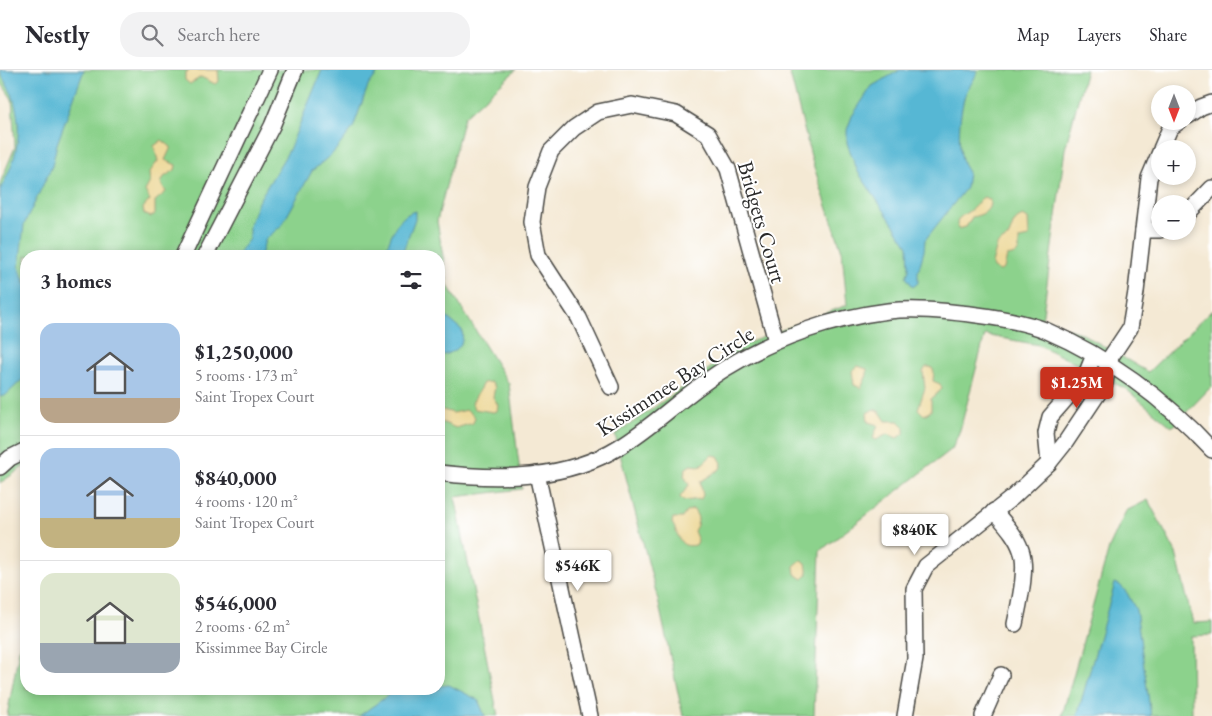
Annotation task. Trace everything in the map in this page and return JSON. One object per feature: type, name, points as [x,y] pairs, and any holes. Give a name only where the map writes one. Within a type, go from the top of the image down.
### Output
[{"type":"street","points":[[186,250],[270,70]]},
{"type":"street","points":[[208,250],[272,126],[295,70]]},
{"type":"street","points":[[1196,110],[1212,103]]},
{"type":"street","name":"Bridgets Court","points":[[611,387],[579,318],[538,255],[532,222],[537,187],[551,152],[574,128],[598,112],[632,105],[676,114],[708,134],[728,169],[776,341]]},
{"type":"street","points":[[231,154],[252,163]]},
{"type":"street","points":[[1049,463],[1046,433],[1050,417],[1101,358],[1130,328],[1151,173]]},
{"type":"street","points":[[1196,205],[1212,188]]},
{"type":"street","points":[[1144,230],[1151,230]]},
{"type":"street","name":"Kissimmee Bay Circle","points":[[445,474],[484,479],[537,474],[576,467],[618,448],[670,411],[692,390],[726,367],[776,341],[844,319],[889,311],[938,310],[991,316],[1043,330],[1101,358],[1183,418],[1212,450]]},
{"type":"street","points":[[905,716],[915,659],[914,589],[926,566],[1049,463],[1065,443],[1105,383],[1101,358]]},
{"type":"street","points":[[0,467],[10,458],[20,453]]},
{"type":"street","points":[[537,474],[590,716]]},
{"type":"street","points":[[994,511],[1012,532],[1022,551],[1022,576],[1016,624]]},
{"type":"street","points":[[983,716],[1001,675]]},
{"type":"green space","points":[[0,70],[516,70],[464,117],[437,221],[442,250],[20,250],[20,469],[0,483],[0,183],[15,147],[12,99],[0,81]]},
{"type":"green space","points":[[789,70],[1086,70],[1065,149],[1042,321],[1081,333],[1148,372],[1212,310],[1212,386],[1172,427],[1126,389],[1039,345],[985,335],[960,430],[952,449],[820,551],[814,716],[683,716],[658,600],[615,435],[743,345],[847,305],[842,251],[813,164]]},
{"type":"green space","points":[[445,268],[448,286],[509,384],[522,489],[455,497],[498,716],[7,716],[20,645],[20,695],[445,695]]},
{"type":"green space","points":[[1148,500],[1176,553],[1193,623],[1212,622],[1212,635],[1191,636],[1192,716],[1062,716],[1109,548],[1126,511]]},
{"type":"sand","points":[[190,70],[218,70],[219,81],[215,84],[201,77],[190,84],[185,80],[185,73]]},
{"type":"sand","points":[[162,140],[171,147],[165,160],[176,165],[175,170],[164,177],[161,183],[166,192],[155,201],[155,214],[151,217],[144,214],[143,208],[150,200],[145,191],[150,182],[149,173],[158,161],[154,146]]},
{"type":"sand","points":[[984,197],[990,200],[987,210],[982,214],[972,217],[966,227],[958,229],[959,218]]},
{"type":"sand","points":[[1023,216],[1028,219],[1029,237],[1019,239],[1019,250],[1016,254],[1007,256],[1004,269],[1000,271],[993,268],[992,264],[997,245],[1008,237],[1014,222]]},
{"type":"sand","points":[[858,366],[867,369],[867,375],[861,388],[854,385],[852,371]]},
{"type":"sand","points":[[926,367],[931,367],[934,371],[933,381],[940,384],[942,389],[931,399],[931,411],[924,415],[918,409],[925,388],[923,372]]},
{"type":"sand","points":[[491,382],[495,387],[493,397],[498,405],[497,411],[474,409],[472,403],[483,383]]},
{"type":"sand","points":[[874,409],[880,412],[886,421],[899,421],[904,426],[904,434],[897,438],[888,434],[876,440],[873,438],[878,425],[868,422],[867,413]]},
{"type":"sand","points":[[467,410],[475,417],[473,423],[456,428],[445,423],[445,411],[453,413]]},
{"type":"sand","points":[[712,455],[718,456],[722,463],[720,469],[700,482],[703,495],[701,499],[683,501],[680,497],[689,485],[684,475],[686,468],[691,465],[700,466]]},
{"type":"sand","points":[[693,509],[698,518],[694,531],[698,541],[696,545],[690,546],[682,543],[672,523],[673,518],[682,518],[686,512]]},
{"type":"sand","points":[[801,560],[806,563],[808,574],[803,579],[795,574],[794,566]]},
{"type":"water","points":[[0,70],[84,70],[57,144],[52,166],[24,225],[19,267],[20,382],[6,395],[0,397],[0,190],[11,167],[18,133],[18,122],[13,97]]},
{"type":"water","points":[[322,70],[380,70],[368,86],[353,128],[334,152],[312,171],[282,225],[265,240],[262,250],[241,250],[249,239],[249,226],[258,202],[289,150]]},
{"type":"water","points":[[900,70],[977,70],[965,95],[961,113],[959,135],[961,156],[968,172],[966,188],[925,240],[918,272],[918,283],[913,287],[906,277],[909,270],[908,246],[858,172],[847,143],[847,130],[852,116],[872,86]]},
{"type":"water","points":[[415,211],[415,219],[403,250],[386,250],[394,229],[408,214]]},
{"type":"water","points":[[445,316],[462,330],[463,336],[458,348],[445,354]]},
{"type":"water","points":[[1115,583],[1120,585],[1127,593],[1136,610],[1151,716],[1077,716]]},
{"type":"water","points":[[445,685],[449,685],[478,700],[485,716],[359,716],[389,695],[445,695]]}]
